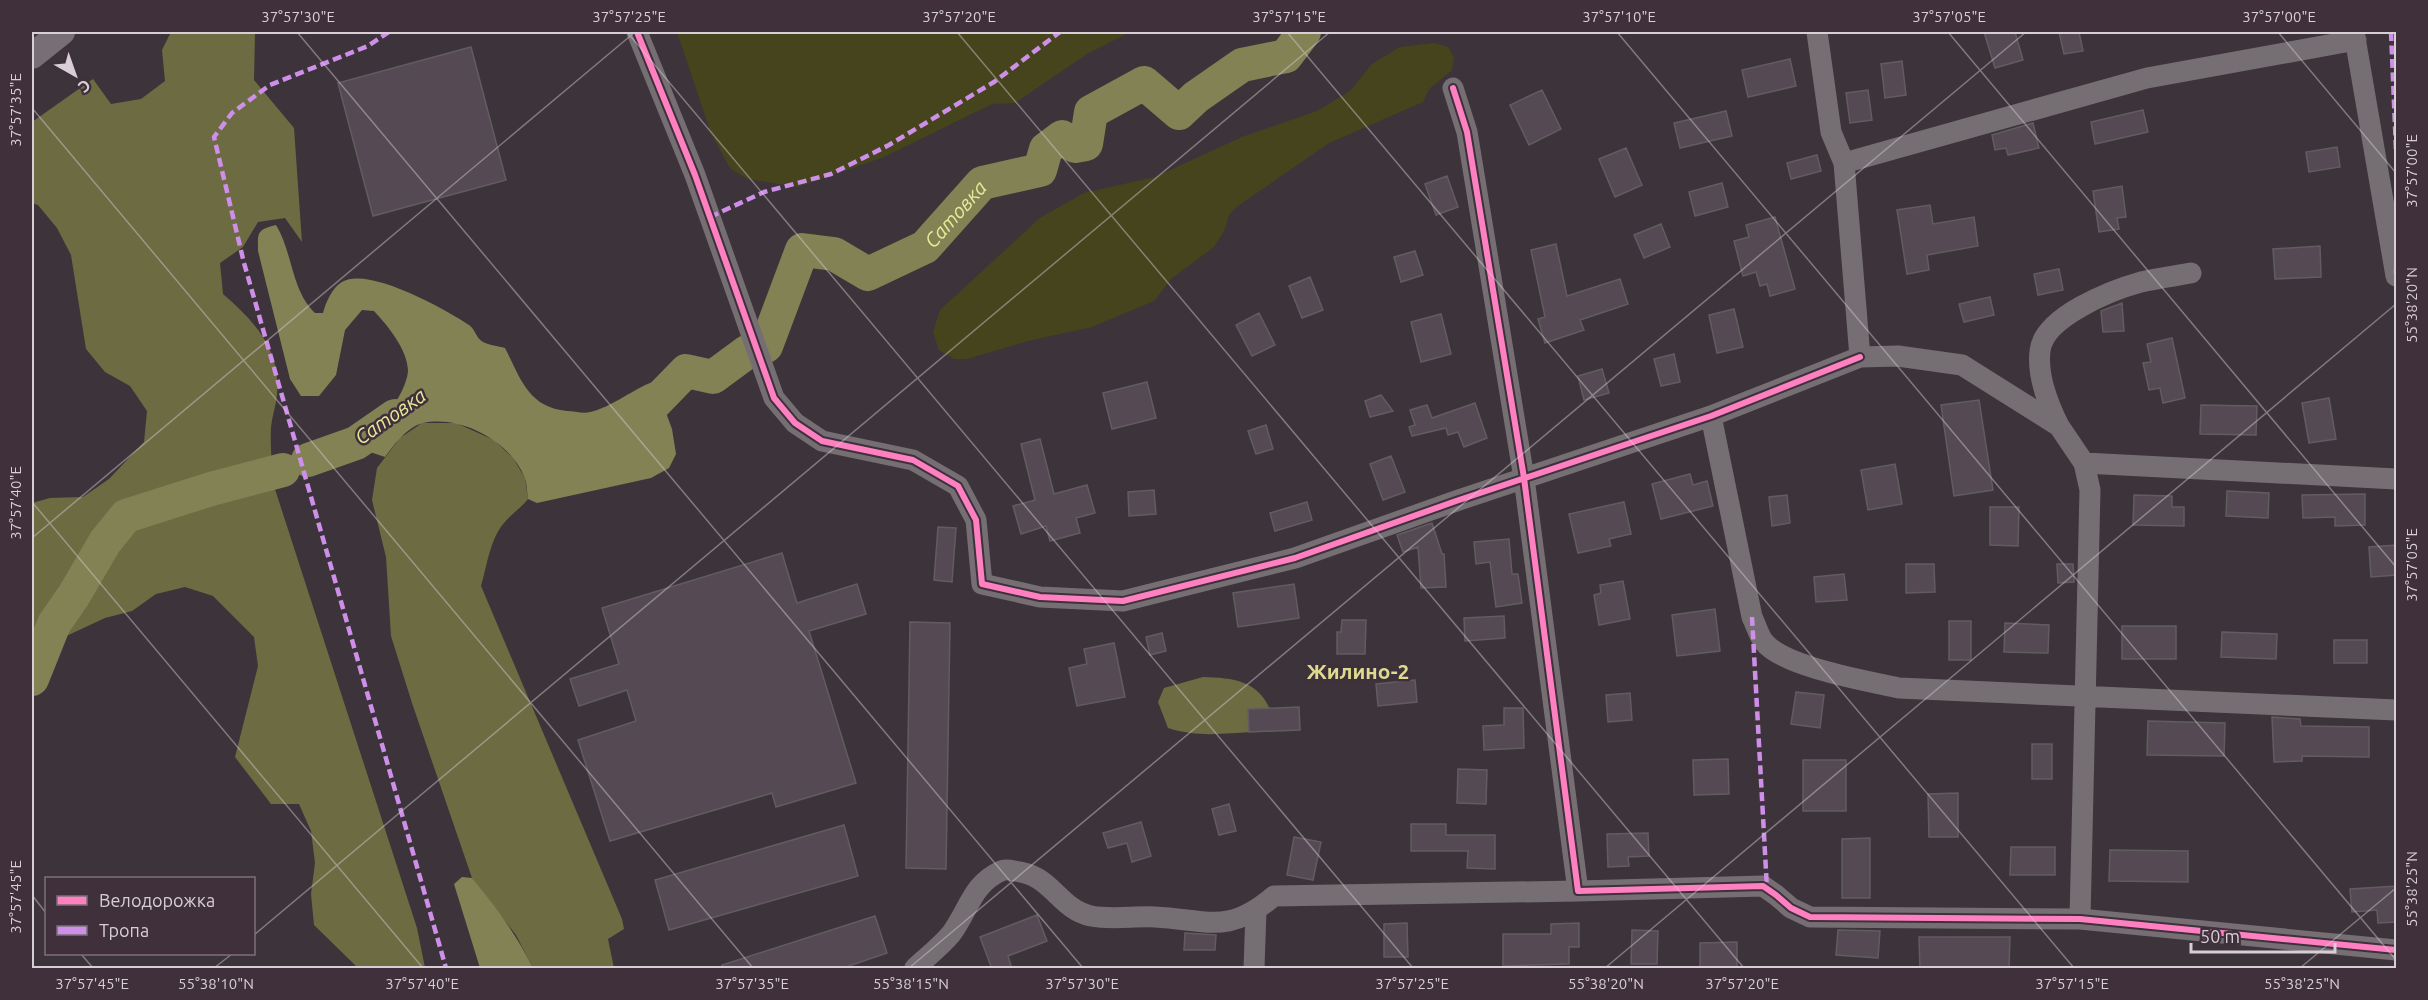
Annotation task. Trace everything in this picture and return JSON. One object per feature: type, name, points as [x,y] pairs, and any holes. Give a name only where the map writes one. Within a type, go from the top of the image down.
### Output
[{"type":"main road","points":[[32,56],[62,32]]},
{"type":"street","points":[[637,32],[695,175],[774,398],[795,423],[822,441],[913,460],[958,486],[976,520],[982,584],[1040,597],[1123,601],[1295,558],[1711,416],[1860,357],[1898,356],[1962,365],[2059,426]]},
{"type":"street","points":[[1817,32],[1831,132],[1844,163],[1860,357]]},
{"type":"street","points":[[1844,163],[2147,78],[2355,36],[2397,276]]},
{"type":"street","points":[[1453,88],[1467,132],[1524,478],[1578,891]]},
{"type":"street","points":[[2080,919],[2087,696],[2090,490],[2084,463],[2059,426],[2049,406],[2041,374],[2039,350],[2045,334],[2076,310],[2140,282],[2191,273]]},
{"type":"street","points":[[1711,416],[1752,617],[1764,643],[1788,658],[1836,674],[1899,688],[2397,710]]},
{"type":"street","points":[[2084,463],[2397,479]]},
{"type":"street","points":[[915,969],[951,934],[982,882],[1004,870],[1028,872],[1045,882],[1069,906],[1090,916],[1155,917],[1222,922],[1241,919],[1256,911],[1274,896],[1762,886],[1776,894],[1791,908],[1810,917],[2080,919],[2397,950]]},
{"type":"street","points":[[1254,969],[1256,911]]},
{"type":"shaded area","points":[[171,32],[255,32],[254,80],[294,128],[302,242],[285,218],[258,222],[243,247],[220,263],[223,294],[246,315],[264,338],[275,364],[277,395],[271,434],[273,483],[417,928],[425,968],[356,968],[314,925],[311,894],[315,863],[311,831],[299,804],[271,804],[235,757],[258,666],[254,637],[213,596],[185,587],[156,594],[132,611],[105,618],[32,652],[32,503],[50,498],[83,497],[109,479],[144,442],[147,411],[130,386],[105,372],[86,349],[71,255],[57,228],[38,205],[32,203],[32,122],[93,79],[111,104],[141,99],[165,81],[162,50]]},
{"type":"shaded area","points":[[677,32],[1130,32],[1087,54],[1015,103],[992,104],[884,157],[798,187],[747,179],[730,168],[711,133]]},
{"type":"shaded area","points":[[1434,43],[1448,47],[1454,57],[1452,70],[1429,89],[1423,102],[1329,143],[1235,208],[1229,215],[1224,231],[1214,247],[1172,278],[1154,301],[1092,327],[1028,341],[967,359],[954,359],[939,350],[933,332],[940,310],[1040,218],[1084,193],[1155,177],[1242,137],[1317,111],[1350,91],[1372,64],[1400,47]]},
{"type":"shaded area","points":[[422,423],[456,423],[494,440],[513,458],[525,478],[528,499],[499,529],[492,545],[481,586],[622,919],[624,929],[608,939],[614,968],[533,968],[516,935],[472,878],[391,636],[386,557],[372,500],[377,468],[400,438]]},
{"type":"shaded area","points":[[1203,677],[1235,680],[1252,687],[1260,693],[1271,712],[1255,732],[1201,734],[1168,728],[1158,702],[1164,688]]},
{"type":"water","points":[[276,225],[282,236],[301,293],[315,313],[323,313],[330,296],[342,282],[354,279],[387,284],[443,309],[469,325],[483,342],[505,348],[527,390],[543,404],[567,411],[584,413],[599,409],[658,380],[664,384],[665,410],[672,429],[676,454],[669,468],[651,478],[537,503],[528,499],[524,476],[517,463],[495,442],[468,427],[453,423],[423,423],[406,432],[385,457],[370,452],[356,443],[368,427],[391,408],[399,396],[408,375],[404,354],[391,331],[374,311],[362,310],[345,330],[336,375],[319,396],[301,396],[290,379],[258,251],[260,233]]},
{"type":"water","points":[[462,877],[472,878],[490,900],[513,932],[533,968],[480,968],[454,884]]},
{"type":"building","points":[[1984,32],[2015,32],[2023,60],[1995,68]]},
{"type":"building","points":[[2059,32],[2079,32],[2083,51],[2064,54]]},
{"type":"building","points":[[471,47],[506,180],[373,216],[338,83]]},
{"type":"building","points":[[1790,59],[1796,86],[1748,97],[1742,70]]},
{"type":"building","points":[[1902,61],[1906,95],[1885,98],[1881,64]]},
{"type":"building","points":[[1542,90],[1561,129],[1529,145],[1510,105]]},
{"type":"building","points":[[1868,90],[1872,120],[1850,123],[1846,93]]},
{"type":"building","points":[[2143,110],[2148,132],[2095,144],[2091,122]]},
{"type":"building","points":[[1726,111],[1732,136],[1680,148],[1674,123]]},
{"type":"building","points":[[2033,123],[2039,148],[2008,155],[2006,148],[1995,150],[1992,135]]},
{"type":"building","points":[[2337,147],[2340,167],[2309,172],[2306,152]]},
{"type":"building","points":[[1626,148],[1642,185],[1615,197],[1599,159]]},
{"type":"building","points":[[1817,155],[1821,171],[1791,179],[1787,163]]},
{"type":"building","points":[[1447,176],[1458,207],[1436,215],[1425,184]]},
{"type":"building","points":[[1722,183],[1728,207],[1695,216],[1689,192]]},
{"type":"building","points":[[2122,186],[2126,217],[2117,218],[2119,229],[2099,232],[2093,191]]},
{"type":"building","points":[[1930,205],[1933,224],[1974,217],[1978,246],[1927,255],[1929,270],[1907,274],[1897,210]]},
{"type":"building","points":[[1775,217],[1795,289],[1770,296],[1767,284],[1760,286],[1756,272],[1743,276],[1734,241],[1749,237],[1746,225]]},
{"type":"building","points":[[1661,224],[1670,247],[1644,258],[1634,235]]},
{"type":"building","points":[[1556,244],[1567,296],[1620,279],[1628,304],[1580,320],[1584,330],[1545,343],[1538,319],[1545,317],[1531,250]]},
{"type":"building","points":[[2320,246],[2321,277],[2275,279],[2273,249]]},
{"type":"building","points":[[1415,251],[1423,275],[1401,282],[1394,257]]},
{"type":"building","points":[[2059,269],[2063,290],[2038,295],[2034,274]]},
{"type":"building","points":[[1310,277],[1323,310],[1302,318],[1289,286]]},
{"type":"building","points":[[1990,297],[1994,315],[1964,322],[1959,304]]},
{"type":"building","points":[[2122,303],[2124,331],[2103,332],[2101,311]]},
{"type":"building","points":[[1734,309],[1743,347],[1717,353],[1709,315]]},
{"type":"building","points":[[1259,313],[1275,345],[1252,356],[1236,325]]},
{"type":"building","points":[[1441,314],[1451,354],[1421,362],[1411,322]]},
{"type":"building","points":[[2172,338],[2185,398],[2163,403],[2160,388],[2149,390],[2143,363],[2151,362],[2147,344]]},
{"type":"building","points":[[1674,354],[1680,382],[1661,386],[1654,359]]},
{"type":"building","points":[[1602,369],[1609,393],[1584,400],[1578,376]]},
{"type":"building","points":[[1147,382],[1156,418],[1112,429],[1103,393]]},
{"type":"building","points":[[1381,395],[1393,411],[1370,417],[1365,401]]},
{"type":"building","points":[[2329,398],[2336,439],[2309,443],[2302,403]]},
{"type":"building","points":[[1979,400],[1993,490],[1954,496],[1941,405]]},
{"type":"building","points":[[1475,403],[1487,438],[1464,447],[1458,432],[1448,435],[1446,428],[1412,436],[1409,427],[1415,425],[1410,410],[1427,405],[1432,418]]},
{"type":"building","points":[[2201,405],[2257,406],[2256,435],[2200,434]]},
{"type":"building","points":[[1266,425],[1273,449],[1256,454],[1248,431]]},
{"type":"building","points":[[1040,439],[1054,494],[1087,485],[1095,513],[1076,518],[1080,533],[1050,541],[1046,526],[1021,534],[1013,506],[1035,500],[1021,444]]},
{"type":"building","points":[[1391,456],[1405,492],[1383,500],[1370,464]]},
{"type":"building","points":[[1895,464],[1902,504],[1868,510],[1861,470]]},
{"type":"building","points":[[1690,474],[1693,485],[1707,481],[1713,506],[1661,519],[1652,484]]},
{"type":"building","points":[[1154,490],[1156,514],[1129,516],[1128,492]]},
{"type":"building","points":[[2227,491],[2269,493],[2268,518],[2226,516]]},
{"type":"building","points":[[2365,494],[2365,525],[2335,526],[2335,517],[2303,518],[2302,495]]},
{"type":"building","points":[[1787,495],[1790,523],[1772,526],[1769,497]]},
{"type":"building","points":[[2134,495],[2172,496],[2172,507],[2184,507],[2184,526],[2133,525]]},
{"type":"building","points":[[1307,502],[1312,520],[1275,531],[1270,513]]},
{"type":"building","points":[[1624,502],[1631,534],[1609,539],[1611,546],[1578,553],[1569,514]]},
{"type":"building","points":[[1990,507],[2019,507],[2018,546],[1990,545]]},
{"type":"building","points":[[1432,523],[1442,554],[1444,554],[1446,587],[1421,588],[1418,547],[1403,552],[1397,535]]},
{"type":"building","points":[[938,527],[956,528],[952,582],[934,580]]},
{"type":"building","points":[[1509,539],[1512,574],[1518,574],[1522,603],[1496,607],[1490,562],[1476,564],[1474,542]]},
{"type":"building","points":[[2397,545],[2397,575],[2371,577],[2369,547]]},
{"type":"building","points":[[782,553],[797,603],[857,584],[866,614],[809,631],[856,783],[776,807],[772,793],[610,841],[578,740],[636,721],[627,690],[579,706],[570,679],[619,664],[602,608]]},
{"type":"building","points":[[1906,564],[1934,564],[1935,592],[1906,593]]},
{"type":"building","points":[[2057,564],[2073,564],[2074,582],[2058,583]]},
{"type":"building","points":[[1844,574],[1847,600],[1816,602],[1814,577]]},
{"type":"building","points":[[1623,581],[1630,619],[1599,625],[1594,595],[1601,593],[1600,585]]},
{"type":"building","points":[[1294,584],[1299,618],[1238,627],[1233,593]]},
{"type":"building","points":[[1715,609],[1720,651],[1677,656],[1672,615]]},
{"type":"building","points":[[1504,616],[1505,638],[1465,641],[1464,618]]},
{"type":"building","points":[[1342,620],[1366,620],[1365,654],[1337,654],[1337,632],[1341,632]]},
{"type":"building","points":[[1949,621],[1971,621],[1971,660],[1949,660]]},
{"type":"building","points":[[910,622],[950,623],[946,869],[906,868]]},
{"type":"building","points":[[2005,623],[2049,625],[2048,653],[2004,652]]},
{"type":"building","points":[[2122,626],[2176,626],[2176,659],[2122,659]]},
{"type":"building","points":[[2222,632],[2277,634],[2276,659],[2221,657]]},
{"type":"building","points":[[1162,633],[1166,651],[1150,655],[1146,637]]},
{"type":"building","points":[[2334,640],[2367,640],[2367,663],[2334,663]]},
{"type":"building","points":[[1114,643],[1125,697],[1077,706],[1069,668],[1087,664],[1084,649]]},
{"type":"building","points":[[1415,680],[1417,702],[1378,706],[1376,684]]},
{"type":"building","points":[[1796,692],[1824,695],[1820,728],[1791,724]]},
{"type":"building","points":[[1630,693],[1632,720],[1608,722],[1606,695]]},
{"type":"building","points":[[1299,707],[1300,730],[1249,732],[1248,709]]},
{"type":"building","points":[[1504,708],[1523,708],[1524,748],[1484,750],[1483,726],[1504,725]]},
{"type":"building","points":[[2272,717],[2300,719],[2301,726],[2369,727],[2369,757],[2302,756],[2302,761],[2274,762]]},
{"type":"building","points":[[2148,721],[2225,723],[2224,756],[2147,755]]},
{"type":"building","points":[[2032,744],[2052,744],[2052,779],[2032,779]]},
{"type":"building","points":[[1728,759],[1729,794],[1694,795],[1693,760]]},
{"type":"building","points":[[1803,760],[1846,760],[1846,811],[1803,811]]},
{"type":"building","points":[[1458,769],[1487,770],[1486,804],[1457,803]]},
{"type":"building","points":[[1958,793],[1958,837],[1929,837],[1928,794]]},
{"type":"building","points":[[1229,804],[1236,831],[1219,835],[1212,809]]},
{"type":"building","points":[[1141,822],[1151,856],[1132,862],[1127,843],[1108,848],[1103,833]]},
{"type":"building","points":[[1411,824],[1446,824],[1446,835],[1495,835],[1495,869],[1467,868],[1468,851],[1411,851]]},
{"type":"building","points":[[844,825],[858,876],[669,930],[655,880]]},
{"type":"building","points":[[1648,833],[1649,856],[1628,857],[1629,866],[1608,867],[1607,834]]},
{"type":"building","points":[[1294,837],[1321,842],[1313,880],[1287,875]]},
{"type":"building","points":[[1870,838],[1870,898],[1842,898],[1842,839]]},
{"type":"building","points":[[2011,847],[2055,847],[2055,875],[2010,875]]},
{"type":"building","points":[[2110,850],[2188,851],[2188,882],[2109,881]]},
{"type":"building","points":[[2397,886],[2397,922],[2378,923],[2377,910],[2352,912],[2350,889]]},
{"type":"building","points":[[1037,915],[1047,941],[1008,956],[1012,969],[992,969],[980,937]]},
{"type":"building","points":[[875,916],[887,953],[840,969],[722,969],[722,965]]},
{"type":"building","points":[[1407,923],[1408,957],[1384,957],[1384,924]]},
{"type":"building","points":[[1579,923],[1579,947],[1569,947],[1569,964],[1503,966],[1503,934],[1551,934],[1551,924]]},
{"type":"building","points":[[1632,930],[1658,931],[1657,964],[1631,964]]},
{"type":"building","points":[[1838,930],[1880,931],[1878,958],[1836,955]]},
{"type":"building","points":[[1185,933],[1216,935],[1215,950],[1184,950]]},
{"type":"building","points":[[1919,937],[2010,937],[2009,968],[1920,969]]},
{"type":"building","points":[[1737,942],[1737,969],[1700,969],[1700,943]]},
{"type":"waterway","name":"Сатовка","points":[[766,346],[802,250],[834,254],[868,274],[925,247],[982,183],[1040,170],[1046,149],[1062,137],[1075,146],[1086,144],[1091,112],[1144,83],[1179,113],[1196,97],[1242,65],[1286,56],[1304,32]]},
{"type":"waterway","name":"Сатовка","points":[[627,421],[650,408],[686,371],[713,377],[747,352]]},
{"type":"waterway","name":"Сатовка","points":[[308,460],[356,443],[395,416]]},
{"type":"waterway","name":"Сатовка","points":[[32,679],[54,624],[105,542],[126,516],[211,489],[283,470]]},
{"type":"marked path","points":[[389,32],[368,46],[270,85],[232,113],[214,137],[244,263],[446,968]]},
{"type":"marked path","points":[[710,217],[764,192],[831,174],[889,145],[994,82],[1060,32]]},
{"type":"marked path","points":[[2391,32],[2396,150]]},
{"type":"marked path","points":[[2396,269],[2396,274]]},
{"type":"marked path","points":[[1752,617],[1767,889]]},
{"type":"cycle path","points":[[637,32],[695,175],[774,398],[795,423],[822,441],[913,460],[958,486],[976,520],[982,584],[1040,597],[1123,601],[1295,558],[1456,501],[1711,416],[1860,357]]},
{"type":"cycle path","points":[[1453,88],[1467,132],[1524,478],[1578,891],[1763,886],[1791,908],[1810,917],[2080,919],[2396,950]]},
{"type":"district","name":"Жилино-2","points":[[1358,671]]}]
